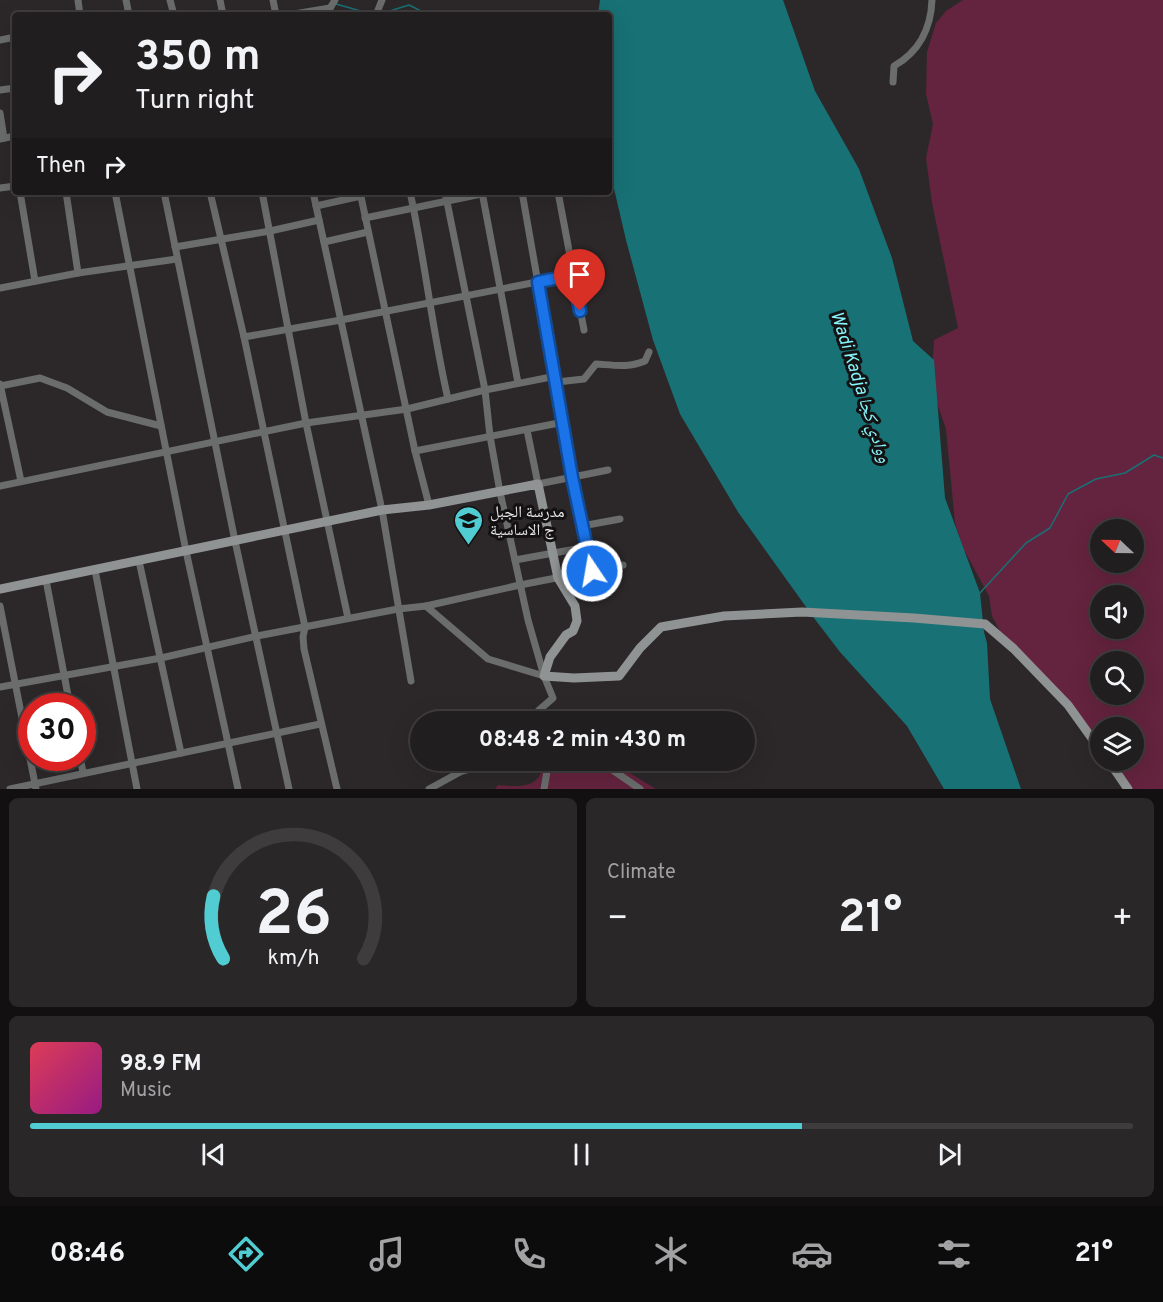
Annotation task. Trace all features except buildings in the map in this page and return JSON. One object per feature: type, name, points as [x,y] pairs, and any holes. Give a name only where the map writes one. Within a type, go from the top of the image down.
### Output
[{"type":"main road","points":[[0,589],[382,510],[429,505],[538,484],[558,578],[575,606],[577,621],[573,631],[566,635],[550,657],[544,676],[574,678],[619,676],[640,648],[661,627],[724,616],[802,612],[985,624],[1014,649],[1068,705],[1090,736]]},
{"type":"main road","points":[[1116,771],[1128,789]]},
{"type":"street","points":[[328,12],[335,0]]},
{"type":"street","points":[[893,82],[894,66],[918,47],[927,30],[932,13],[932,0]]},
{"type":"street","points":[[0,113],[2,138]]},
{"type":"street","points":[[21,195],[35,281]]},
{"type":"street","points":[[66,195],[78,273]]},
{"type":"street","points":[[116,195],[186,551],[238,789]]},
{"type":"street","points":[[165,195],[289,789]]},
{"type":"street","points":[[211,195],[286,531],[305,627],[304,649],[338,789]]},
{"type":"street","points":[[263,195],[306,423],[348,618]]},
{"type":"street","points":[[314,195],[382,510],[411,681]]},
{"type":"street","points":[[316,206],[356,195]]},
{"type":"street","points":[[360,195],[429,505]]},
{"type":"street","points":[[411,195],[447,399]]},
{"type":"street","points":[[446,195],[485,390],[500,492],[528,620],[544,676],[553,698],[538,711]]},
{"type":"street","points":[[365,218],[473,195]]},
{"type":"street","points":[[482,195],[518,383]]},
{"type":"street","points":[[523,195],[572,477],[592,571]]},
{"type":"street","points":[[559,195],[584,330]]},
{"type":"street","points":[[175,247],[319,220]]},
{"type":"street","points":[[324,242],[368,232]]},
{"type":"street","points":[[0,288],[78,273],[177,259]]},
{"type":"street","points":[[244,337],[573,275]]},
{"type":"street","points":[[0,486],[306,423],[406,409],[518,383],[584,379],[596,364],[623,366],[638,364],[645,361],[649,352]]},
{"type":"street","points":[[21,482],[0,385],[40,378],[67,388],[107,412],[161,426]]},
{"type":"street","points":[[416,451],[564,422]]},
{"type":"street","points":[[527,430],[538,484],[608,470]]},
{"type":"street","points":[[582,526],[620,519]]},
{"type":"street","points":[[515,560],[587,547]]},
{"type":"street","points":[[139,561],[181,753]]},
{"type":"street","points":[[0,687],[161,658],[257,636],[398,609],[426,606],[520,585],[623,566]]},
{"type":"street","points":[[95,570],[137,789]]},
{"type":"street","points":[[46,580],[67,693]]},
{"type":"street","points":[[0,606],[36,786]]},
{"type":"street","points":[[426,606],[488,659],[544,676]]},
{"type":"street","points":[[10,789],[36,786],[83,772],[132,764],[321,724]]},
{"type":"street","points":[[429,789],[462,771]]},
{"type":"street","points":[[544,789],[547,771]]},
{"type":"street","points":[[614,771],[640,789]]},
{"type":"shaded area","points":[[963,0],[1163,0],[1163,789],[1129,789],[1116,771],[1144,771],[1144,717],[1090,717],[1090,736],[1068,705],[1005,641],[992,616],[989,596],[963,548],[955,523],[946,429],[931,386],[934,340],[958,328],[932,203],[926,158],[933,124],[926,94],[927,52],[936,23],[946,11]]},
{"type":"shaded area","points":[[542,771],[626,771],[656,789],[495,789],[498,785],[523,786],[535,781]]},
{"type":"water","name":"Wadi Kadja ووادي كجا","points":[[600,0],[783,0],[815,91],[859,169],[892,258],[913,341],[934,360],[945,498],[980,593],[987,643],[990,699],[1021,789],[944,789],[907,726],[840,652],[738,512],[680,414],[653,340],[612,180],[612,12],[598,12]]},
{"type":"waterway","points":[[336,4],[364,12]]},
{"type":"waterway","points":[[386,12],[409,5],[423,12]]},
{"type":"waterway","points":[[979,594],[1026,543],[1050,528],[1068,494],[1096,479],[1125,473],[1154,455],[1163,458]]},
{"type":"place","name":"مدرسة الجبل ج الاساسية","points":[[469,546]]},
{"type":"route","points":[[580,311],[573,275],[538,282],[572,477],[592,571]]}]
